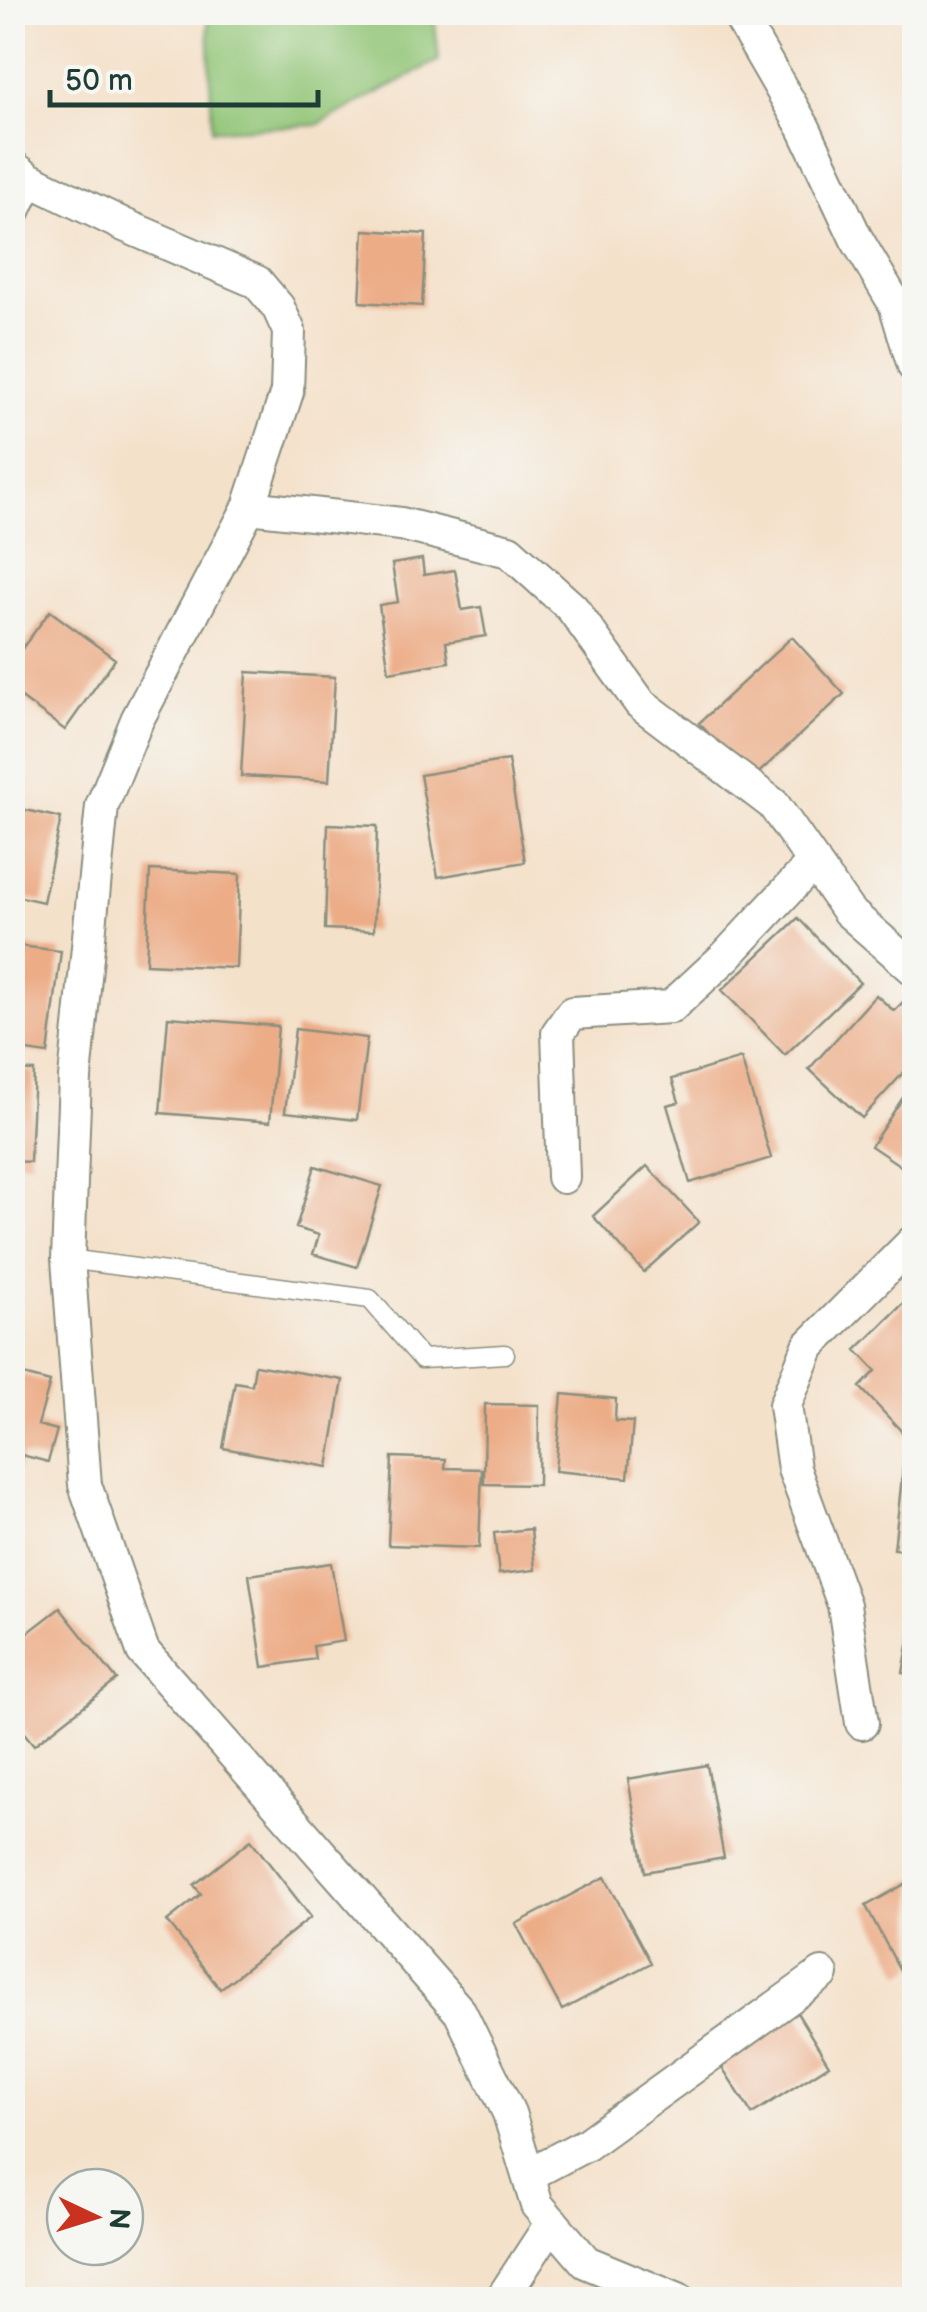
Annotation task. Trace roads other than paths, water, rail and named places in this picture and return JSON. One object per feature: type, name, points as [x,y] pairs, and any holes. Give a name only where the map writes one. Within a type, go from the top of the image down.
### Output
[{"type":"street","points":[[738,12],[804,128],[856,238],[895,304],[914,366]]},
{"type":"street","points":[[12,215],[21,173],[124,225],[258,282],[278,307],[288,331],[287,392],[249,507],[138,720],[102,806],[76,1078],[68,1259],[84,1485],[143,1651],[460,2012],[509,2113],[537,2204],[586,2262],[678,2300]]},
{"type":"street","points":[[249,507],[402,524],[509,551],[572,608],[640,703],[774,804],[848,911],[914,969]]},
{"type":"street","points":[[562,1177],[558,1033],[572,1014],[671,1007],[726,956],[814,862]]},
{"type":"street","points":[[862,1723],[844,1605],[794,1469],[785,1404],[810,1346],[914,1241]]},
{"type":"street","points":[[528,2176],[587,2144],[822,1974]]},
{"type":"street","points":[[501,2300],[552,2222]]},
{"type":"lane","points":[[68,1259],[370,1299],[422,1359],[505,1354]]}]
